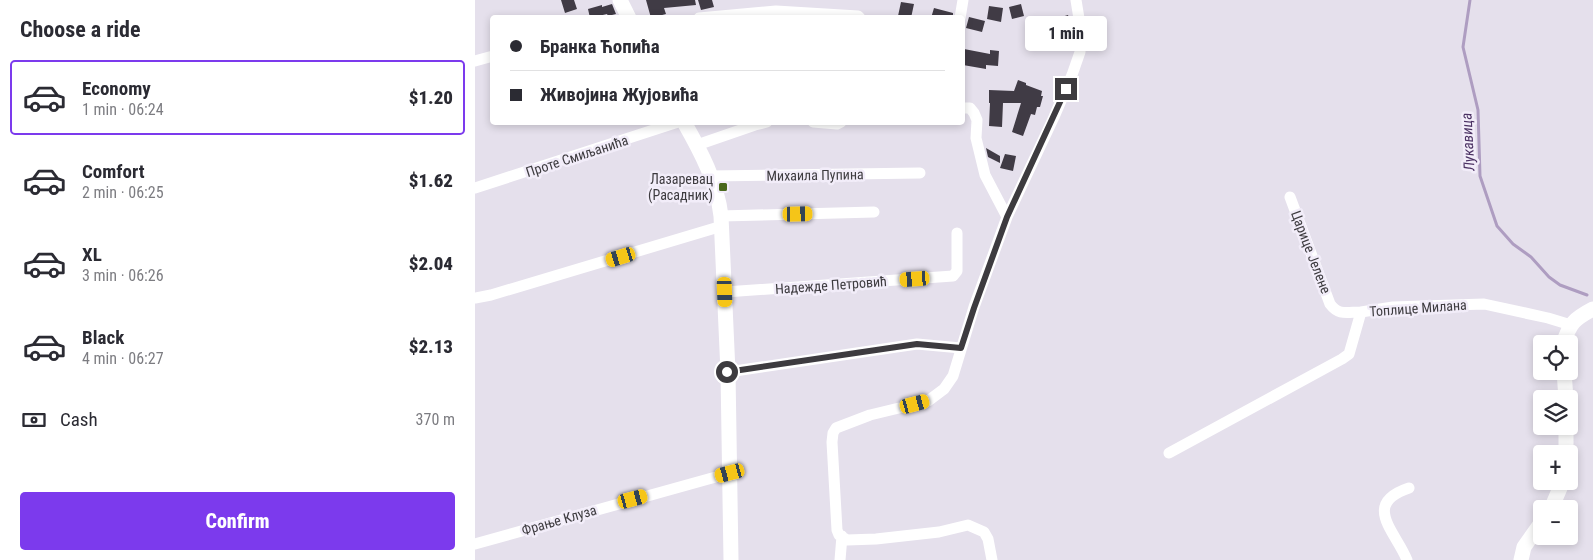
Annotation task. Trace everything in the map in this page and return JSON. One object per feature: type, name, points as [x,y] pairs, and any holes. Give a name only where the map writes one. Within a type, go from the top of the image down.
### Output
[{"type":"street","points":[[620,0],[626,15]]},
{"type":"street","points":[[960,15],[963,0]]},
{"type":"street","points":[[992,560],[989,539],[984,532],[968,526],[939,532],[876,539],[847,540],[839,535],[837,530],[833,433],[836,428],[870,415],[928,400],[945,388],[953,376],[974,308],[1007,217],[1054,117],[1080,52],[1081,31],[1076,0]]},
{"type":"street","points":[[728,15],[777,10],[844,15]]},
{"type":"street","points":[[475,61],[490,57]]},
{"type":"street","points":[[965,108],[970,108],[975,113],[977,120],[975,138],[985,175],[1007,217]]},
{"type":"street","name":"Проте Смиљанића","points":[[475,188],[669,125]]},
{"type":"street","points":[[687,125],[711,176],[718,198],[722,221],[731,560]]},
{"type":"street","points":[[697,144],[755,125]]},
{"type":"street","name":"Михаила Пупина","points":[[711,176],[920,173]]},
{"type":"street","name":"Царице Јелене","points":[[1289,197],[1330,304],[1339,312],[1361,312]]},
{"type":"street","points":[[475,298],[491,295],[722,221],[874,212]]},
{"type":"street","name":"Надежде Петровић","points":[[725,292],[953,276],[957,271],[957,233]]},
{"type":"street","name":"Топлице Милана","points":[[1169,454],[1349,354],[1361,312],[1393,306],[1484,304],[1571,325]]},
{"type":"street","points":[[1567,335],[1575,319],[1593,308]]},
{"type":"street","points":[[727,372],[917,344],[961,348]]},
{"type":"street","name":"Фрање Клуза","points":[[475,544],[730,473]]},
{"type":"street","points":[[1407,560],[1383,515],[1385,503],[1396,492],[1409,488]]},
{"type":"street","points":[[1521,560],[1524,547],[1533,534]]},
{"type":"street","points":[[840,560],[842,536]]},
{"type":"building","points":[[561,0],[574,0],[577,9],[565,13]]},
{"type":"building","points":[[646,0],[695,0],[696,5],[664,8],[666,14],[650,15]]},
{"type":"building","points":[[698,0],[712,0],[714,7],[701,10]]},
{"type":"building","points":[[901,2],[914,4],[912,15],[898,15]]},
{"type":"building","points":[[612,4],[616,14],[589,15],[588,9],[602,5],[602,7]]},
{"type":"building","points":[[1021,4],[1024,16],[1012,19],[1009,7]]},
{"type":"building","points":[[989,6],[1003,8],[1001,22],[987,19]]},
{"type":"building","points":[[934,8],[953,13],[953,15],[932,15]]},
{"type":"building","points":[[1068,15],[1072,28],[1056,33],[1052,20]]},
{"type":"building","points":[[969,17],[985,21],[982,32],[966,28]]},
{"type":"building","points":[[965,49],[990,54],[990,50],[999,51],[998,66],[986,65],[986,69],[965,65]]},
{"type":"building","points":[[1018,80],[1042,91],[1041,96],[1043,96],[1040,107],[1037,107],[1035,115],[1031,114],[1023,136],[1012,132],[1021,103],[1003,103],[1002,127],[989,126],[989,90],[1014,91]]},
{"type":"building","points":[[986,148],[1000,156],[1000,163],[988,157]]},
{"type":"building","points":[[1005,154],[1016,156],[1013,171],[1000,168]]},
{"type":"waterway","name":"Лукавица","points":[[1470,0],[1463,47],[1478,110],[1480,176],[1497,226],[1513,244],[1531,257],[1549,277],[1560,285],[1587,295]]},
{"type":"place","name":"Лазаревац (Расадник)","points":[[723,187]]},
{"type":"route","points":[[727,372],[917,344],[961,348],[1007,217],[1066,89]]}]
